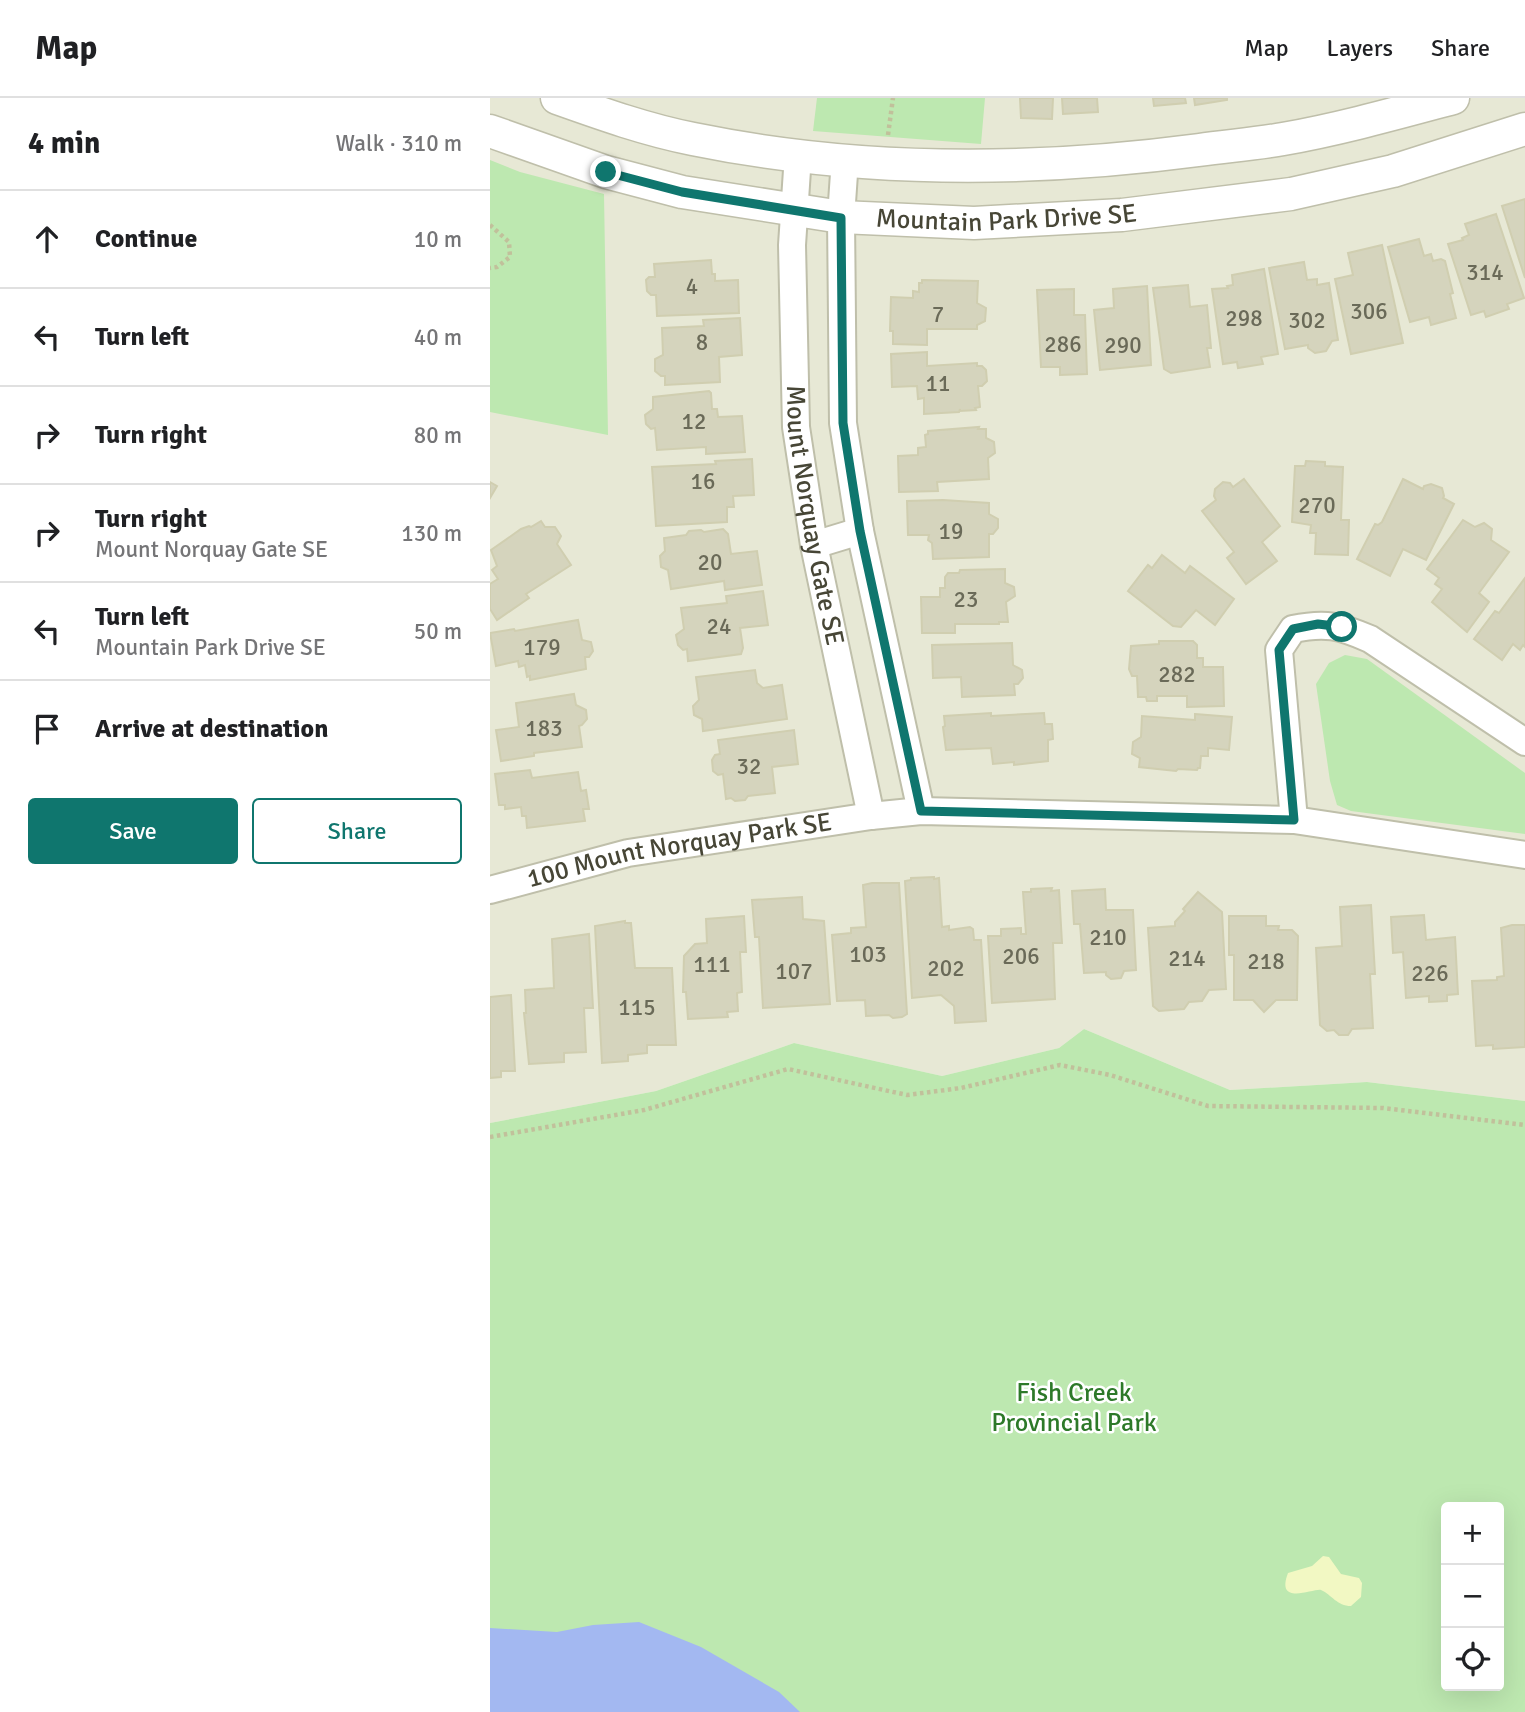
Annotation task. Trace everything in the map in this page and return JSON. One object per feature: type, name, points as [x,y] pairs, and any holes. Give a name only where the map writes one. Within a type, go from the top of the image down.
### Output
[{"type":"street","name":"Mountain Park Drive SE","points":[[557,98],[621,121],[693,139],[798,155],[983,167],[1124,160],[1282,139],[1453,98]]},
{"type":"street","name":"Mountain Park Drive SE","points":[[490,131],[606,172],[682,192],[841,218],[974,223],[1122,215],[1278,196],[1393,171],[1525,129]]},
{"type":"street","name":"Mount Norquay Gate SE","points":[[798,155],[793,210],[796,426],[814,545],[871,816]]},
{"type":"street","name":"Mount Norquay Gate SE","points":[[845,159],[841,218],[843,423],[860,531],[921,811]]},
{"type":"street","points":[[814,545],[860,531]]},
{"type":"street","points":[[1294,820],[1279,650],[1293,629],[1318,624],[1342,627],[1370,639],[1525,742]]},
{"type":"street","name":"100 Mount Norquay Park SE","points":[[490,890],[628,853],[871,816],[921,811],[1294,820],[1525,855]]},
{"type":"path","points":[[888,139],[892,98]]},
{"type":"path","points":[[490,225],[509,242],[510,257],[497,267],[490,268]]},
{"type":"path","points":[[490,1137],[644,1110],[788,1069],[907,1095],[961,1088],[1060,1065],[1110,1075],[1208,1106],[1383,1108],[1525,1125]]},
{"type":"shaded area","points":[[490,98],[1525,98],[1525,1101],[1367,1082],[1230,1090],[1084,1029],[1059,1048],[942,1076],[794,1043],[656,1091],[490,1123]]},
{"type":"green space","points":[[817,98],[985,98],[981,144],[813,131]]},
{"type":"green space","points":[[490,160],[520,172],[604,194],[608,435],[490,412]]},
{"type":"green space","points":[[1345,655],[1367,659],[1525,773],[1525,834],[1351,811],[1337,805],[1330,781],[1316,684],[1329,663]]},
{"type":"green space","name":"Fish Creek Provincial Park","points":[[1084,1029],[1230,1090],[1367,1082],[1525,1101],[1525,1712],[490,1712],[490,1123],[656,1091],[794,1043],[942,1076],[1059,1048]]},
{"type":"sand","points":[[1323,1556],[1329,1557],[1341,1574],[1359,1578],[1362,1583],[1361,1597],[1351,1606],[1338,1602],[1321,1590],[1297,1594],[1287,1590],[1285,1583],[1288,1573],[1312,1566]]},
{"type":"water","points":[[639,1622],[701,1647],[779,1692],[800,1712],[490,1712],[490,1628],[557,1632],[593,1625]]},
{"type":"building","points":[[1020,98],[1053,98],[1052,119],[1021,118]]},
{"type":"building","points":[[1062,98],[1097,98],[1098,112],[1063,114]]},
{"type":"building","points":[[1153,98],[1185,98],[1186,103],[1154,106]]},
{"type":"building","points":[[1194,98],[1227,98],[1227,100],[1195,105]]},
{"type":"building","points":[[1525,199],[1525,278],[1502,206]]},
{"type":"building","points":[[1496,214],[1524,298],[1507,304],[1509,309],[1486,317],[1484,311],[1471,315],[1448,244],[1463,240],[1462,238],[1469,235],[1465,224]]},
{"type":"building","points":[[1419,239],[1424,256],[1431,254],[1433,261],[1445,261],[1456,318],[1431,325],[1429,317],[1410,322],[1388,247]]},
{"type":"building","points":[[1382,245],[1403,343],[1351,354],[1335,279],[1353,275],[1348,253]]},
{"type":"building","points":[[711,260],[715,281],[738,280],[739,313],[657,316],[656,295],[647,291],[646,280],[655,277],[654,264]]},
{"type":"building","points":[[1304,262],[1307,280],[1317,279],[1317,285],[1329,283],[1338,340],[1332,341],[1326,351],[1315,353],[1308,345],[1285,349],[1269,268]]},
{"type":"building","points":[[1264,269],[1278,354],[1261,357],[1263,364],[1238,368],[1237,362],[1223,364],[1212,289],[1233,285],[1232,275]]},
{"type":"building","points":[[922,280],[978,281],[977,303],[986,308],[985,321],[977,325],[977,329],[927,329],[927,345],[893,344],[893,331],[890,331],[891,297],[913,298],[913,291],[919,292],[919,283],[922,283]]},
{"type":"building","points":[[1188,285],[1190,307],[1207,305],[1210,367],[1171,373],[1164,369],[1153,288]]},
{"type":"building","points":[[1147,286],[1151,365],[1100,370],[1094,310],[1114,308],[1113,289]]},
{"type":"building","points":[[1074,289],[1074,315],[1085,315],[1087,374],[1060,375],[1060,367],[1041,367],[1037,290]]},
{"type":"building","points":[[740,318],[742,355],[719,357],[720,382],[665,385],[665,376],[655,371],[655,359],[663,355],[662,328],[704,326],[703,320]]},
{"type":"building","points":[[927,352],[927,366],[977,363],[977,366],[986,370],[987,381],[978,386],[980,407],[975,408],[976,410],[960,409],[959,412],[924,414],[924,398],[918,399],[917,386],[892,387],[891,354]]},
{"type":"building","points":[[709,391],[712,409],[717,409],[718,417],[742,416],[745,452],[706,454],[706,447],[657,450],[655,428],[651,429],[646,424],[645,415],[653,409],[653,397]]},
{"type":"building","points":[[979,427],[978,429],[986,429],[986,438],[994,442],[995,453],[988,458],[989,479],[937,482],[938,491],[899,492],[898,456],[918,455],[918,448],[926,447],[925,435],[928,431]]},
{"type":"building","points":[[752,459],[754,495],[733,496],[734,507],[727,507],[727,522],[656,526],[652,467],[716,464],[715,461]]},
{"type":"building","points":[[1306,461],[1343,467],[1341,520],[1349,520],[1348,555],[1315,554],[1316,533],[1310,533],[1311,525],[1292,522],[1295,466],[1305,466]]},
{"type":"building","points":[[1244,479],[1280,526],[1262,542],[1277,561],[1246,584],[1227,558],[1234,552],[1202,511],[1216,500],[1215,489],[1223,482],[1230,483],[1233,487]]},
{"type":"building","points":[[1403,479],[1423,489],[1431,484],[1442,488],[1443,498],[1454,504],[1426,560],[1403,549],[1390,576],[1357,559],[1375,524],[1382,522]]},
{"type":"building","points":[[490,482],[497,486],[490,498]]},
{"type":"building","points":[[907,501],[989,503],[989,514],[998,519],[998,528],[993,534],[989,534],[989,557],[933,559],[929,535],[908,535]]},
{"type":"building","points":[[1463,520],[1475,527],[1484,523],[1492,529],[1491,540],[1509,552],[1479,593],[1489,602],[1467,632],[1432,602],[1442,589],[1435,584],[1439,578],[1427,569]]},
{"type":"building","points":[[541,521],[545,527],[555,527],[561,536],[557,544],[571,565],[526,594],[529,598],[497,620],[490,609],[490,584],[498,579],[492,570],[497,566],[491,550],[521,529]]},
{"type":"building","points":[[723,529],[728,534],[731,554],[757,551],[762,585],[725,590],[724,581],[671,589],[668,570],[661,567],[660,556],[665,551],[664,538],[686,535],[689,531]]},
{"type":"building","points":[[1162,555],[1185,573],[1190,566],[1234,599],[1215,625],[1196,610],[1181,627],[1173,626],[1128,591],[1148,565],[1152,568]]},
{"type":"building","points":[[1005,569],[1005,583],[1014,587],[1015,596],[1006,602],[1008,622],[955,624],[955,633],[922,633],[921,597],[940,597],[940,588],[945,588],[945,577],[948,573],[959,573],[960,570]]},
{"type":"building","points":[[1525,578],[1525,647],[1523,645],[1520,650],[1513,644],[1502,660],[1474,639],[1495,611],[1499,613]]},
{"type":"building","points":[[763,591],[768,625],[740,628],[743,648],[741,654],[688,661],[687,649],[683,650],[678,645],[676,635],[684,629],[681,608],[727,603],[726,596]]},
{"type":"building","points":[[578,620],[582,640],[591,642],[593,651],[589,657],[585,657],[586,669],[530,680],[525,665],[519,667],[518,661],[496,666],[490,633]]},
{"type":"building","points":[[1159,641],[1193,641],[1197,645],[1197,658],[1203,658],[1203,667],[1223,667],[1224,706],[1187,707],[1187,696],[1157,696],[1157,701],[1138,697],[1137,676],[1132,676],[1129,669],[1131,646],[1159,644]]},
{"type":"building","points":[[1012,643],[1013,665],[1022,670],[1023,678],[1018,684],[1014,684],[1015,695],[962,697],[961,677],[933,678],[932,645]]},
{"type":"building","points":[[755,670],[757,683],[763,688],[782,685],[787,719],[703,731],[702,719],[694,715],[693,706],[699,700],[696,677]]},
{"type":"building","points":[[574,694],[576,705],[586,710],[587,719],[579,726],[582,747],[534,753],[534,756],[501,761],[496,730],[519,727],[516,703]]},
{"type":"building","points":[[991,713],[991,716],[1044,713],[1045,724],[1052,724],[1053,739],[1048,740],[1048,761],[1014,765],[1014,762],[993,764],[991,748],[946,750],[944,716]]},
{"type":"building","points":[[1195,714],[1232,717],[1229,750],[1208,748],[1208,756],[1201,756],[1200,768],[1197,770],[1139,767],[1140,758],[1132,754],[1133,742],[1141,737],[1142,716],[1195,720]]},
{"type":"building","points":[[794,730],[798,764],[772,767],[775,793],[748,796],[745,800],[726,799],[723,774],[718,775],[713,771],[712,760],[715,755],[720,754],[718,740]]},
{"type":"building","points":[[530,770],[532,778],[578,772],[581,791],[586,790],[589,809],[583,809],[585,821],[527,828],[526,816],[522,816],[521,807],[505,809],[505,805],[499,805],[495,774]]},
{"type":"building","points":[[911,878],[939,878],[942,927],[949,926],[949,930],[970,927],[973,929],[974,940],[981,940],[986,1021],[955,1023],[954,1006],[941,995],[912,998],[905,881]]},
{"type":"building","points":[[899,883],[907,1014],[902,1017],[866,1016],[865,1000],[837,1001],[832,935],[851,933],[851,928],[866,927],[863,885]]},
{"type":"building","points":[[1052,888],[1051,891],[1059,890],[1062,943],[1053,943],[1055,999],[992,1003],[988,936],[1001,936],[1001,929],[1021,928],[1021,934],[1026,934],[1023,892]]},
{"type":"building","points":[[1105,889],[1106,910],[1133,910],[1136,970],[1124,971],[1121,978],[1111,979],[1106,972],[1084,973],[1080,924],[1074,924],[1072,891]]},
{"type":"building","points":[[1198,892],[1222,912],[1226,989],[1209,990],[1202,1001],[1189,1002],[1184,1009],[1159,1011],[1153,1006],[1148,928],[1175,926],[1175,922],[1185,911],[1183,909]]},
{"type":"building","points":[[802,897],[803,919],[824,921],[830,1004],[763,1008],[759,937],[755,937],[752,900]]},
{"type":"building","points":[[1371,905],[1375,974],[1370,974],[1373,1028],[1352,1029],[1348,1035],[1339,1035],[1320,1025],[1316,948],[1342,946],[1340,907]]},
{"type":"building","points":[[1424,915],[1426,940],[1455,937],[1458,994],[1447,995],[1447,1001],[1429,1002],[1429,996],[1406,998],[1403,952],[1393,953],[1391,917]]},
{"type":"building","points":[[744,916],[746,952],[740,952],[742,992],[737,993],[738,1011],[727,1012],[728,1017],[688,1019],[686,992],[683,992],[684,956],[695,944],[707,943],[706,919]]},
{"type":"building","points":[[1229,916],[1266,916],[1266,926],[1279,926],[1278,930],[1292,930],[1298,936],[1297,1000],[1276,1000],[1264,1012],[1253,1000],[1234,1000],[1234,955],[1229,955]]},
{"type":"building","points":[[625,921],[631,923],[635,968],[672,968],[676,1045],[647,1045],[647,1053],[628,1055],[628,1061],[602,1063],[595,926]]},
{"type":"building","points":[[1525,925],[1525,1047],[1493,1049],[1493,1045],[1476,1046],[1472,981],[1497,980],[1497,977],[1504,976],[1501,928]]},
{"type":"building","points":[[589,934],[593,1008],[584,1008],[586,1052],[564,1053],[564,1062],[529,1064],[524,1013],[525,990],[554,988],[552,939]]},
{"type":"building","points":[[511,995],[515,1071],[501,1071],[501,1077],[490,1078],[490,997]]},
{"type":"route","points":[[606,172],[682,192],[841,218],[843,423],[860,531],[921,811],[1294,820],[1279,650],[1293,629],[1318,624],[1342,627]]}]
